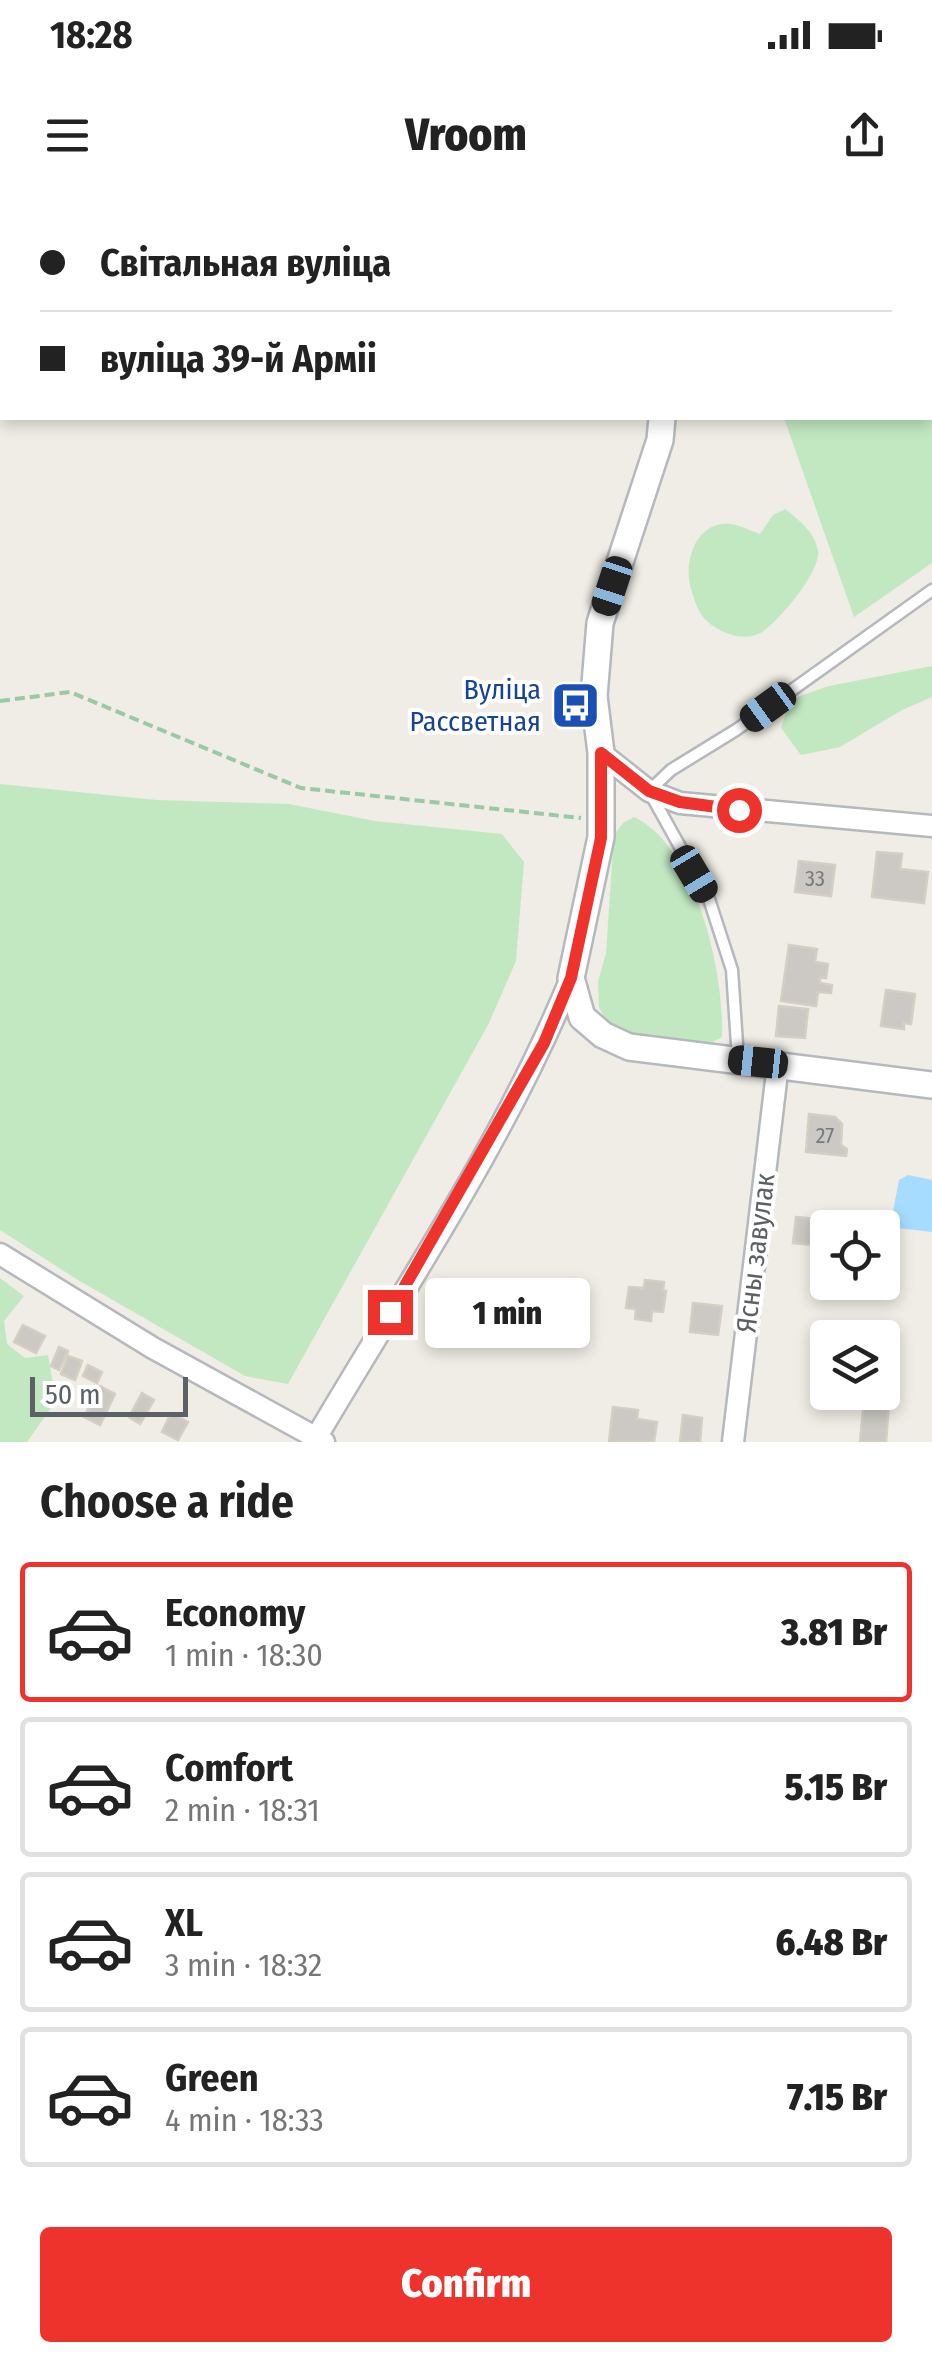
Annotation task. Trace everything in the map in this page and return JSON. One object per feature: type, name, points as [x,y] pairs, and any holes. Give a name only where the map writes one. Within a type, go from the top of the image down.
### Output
[{"type":"street","points":[[0,1254],[153,1348],[320,1440],[544,1043],[571,978],[601,838],[601,753],[594,696],[600,623],[660,440],[662,420]]},
{"type":"street","points":[[601,753],[649,791],[680,802],[932,826]]},
{"type":"street","points":[[571,978],[582,1017],[603,1035],[629,1047],[932,1085]]},
{"type":"street","name":"Ясны завулак","points":[[733,1442],[778,1064]]},
{"type":"lane","points":[[738,1060],[732,970],[709,899],[649,791],[671,770],[736,730],[932,590]]},
{"type":"path","points":[[0,701],[16,702],[70,692],[301,788],[600,820]]},
{"type":"green space","points":[[785,420],[932,420],[932,563],[854,617]]},
{"type":"green space","points":[[785,509],[814,538],[818,551],[813,571],[788,607],[762,632],[746,637],[720,630],[701,614],[692,592],[692,550],[712,527],[737,525],[760,534],[773,515]]},
{"type":"green space","points":[[932,666],[932,697],[840,747],[801,755],[781,728],[791,699],[829,686]]},
{"type":"green space","points":[[0,784],[156,800],[289,804],[375,821],[502,834],[524,862],[516,961],[488,1025],[288,1384],[245,1376],[78,1280],[0,1230]]},
{"type":"green space","points":[[634,817],[656,832],[674,855],[702,914],[712,947],[722,1011],[722,1037],[707,1045],[622,1034],[608,1025],[599,1007],[598,982],[606,953],[614,835]]},
{"type":"green space","points":[[0,1278],[24,1296],[4,1321],[7,1344],[25,1358],[48,1355],[56,1401],[27,1442],[0,1442]]},
{"type":"water","points":[[908,1175],[932,1180],[932,1232],[900,1228],[900,1210],[893,1210],[899,1180]]},
{"type":"building","points":[[877,852],[902,854],[900,869],[928,872],[924,903],[872,897]]},
{"type":"building","points":[[799,861],[835,865],[831,896],[795,892]]},
{"type":"building","points":[[789,945],[817,949],[815,962],[828,964],[826,978],[820,977],[820,983],[832,985],[831,993],[818,992],[816,1006],[781,1001]]},
{"type":"building","points":[[886,990],[915,994],[911,1024],[904,1023],[904,1029],[881,1026]]},
{"type":"building","points":[[779,1006],[808,1009],[805,1038],[776,1036]]},
{"type":"building","points":[[809,1114],[835,1117],[842,1124],[841,1145],[847,1149],[846,1156],[806,1152]]},
{"type":"building","points":[[796,1217],[810,1218],[810,1245],[793,1243]]},
{"type":"building","points":[[645,1280],[664,1282],[666,1291],[663,1312],[652,1311],[651,1321],[635,1319],[636,1309],[626,1308],[629,1287],[644,1288]]},
{"type":"building","points":[[693,1303],[722,1306],[718,1335],[690,1332]]},
{"type":"building","points":[[23,1325],[45,1336],[36,1353],[14,1342]]},
{"type":"building","points":[[59,1347],[68,1351],[59,1370],[51,1366]]},
{"type":"building","points":[[68,1356],[82,1361],[75,1380],[61,1374]]},
{"type":"building","points":[[88,1365],[102,1372],[97,1383],[83,1376]]},
{"type":"building","points":[[100,1386],[115,1394],[100,1425],[84,1417]]},
{"type":"building","points":[[142,1393],[154,1400],[140,1424],[129,1417]]},
{"type":"building","points":[[613,1407],[638,1410],[637,1419],[657,1422],[654,1442],[609,1442]]},
{"type":"building","points":[[863,1410],[888,1410],[886,1442],[860,1442]]},
{"type":"building","points":[[171,1413],[188,1422],[178,1440],[162,1432]]},
{"type":"building","points":[[683,1415],[702,1418],[700,1442],[680,1442]]},
{"type":"place","name":"Вуліца Рассветная","points":[[576,705]]},
{"type":"route","points":[[390,1312],[544,1043],[571,978],[601,838],[601,753],[649,791],[680,802],[739,810]]}]
